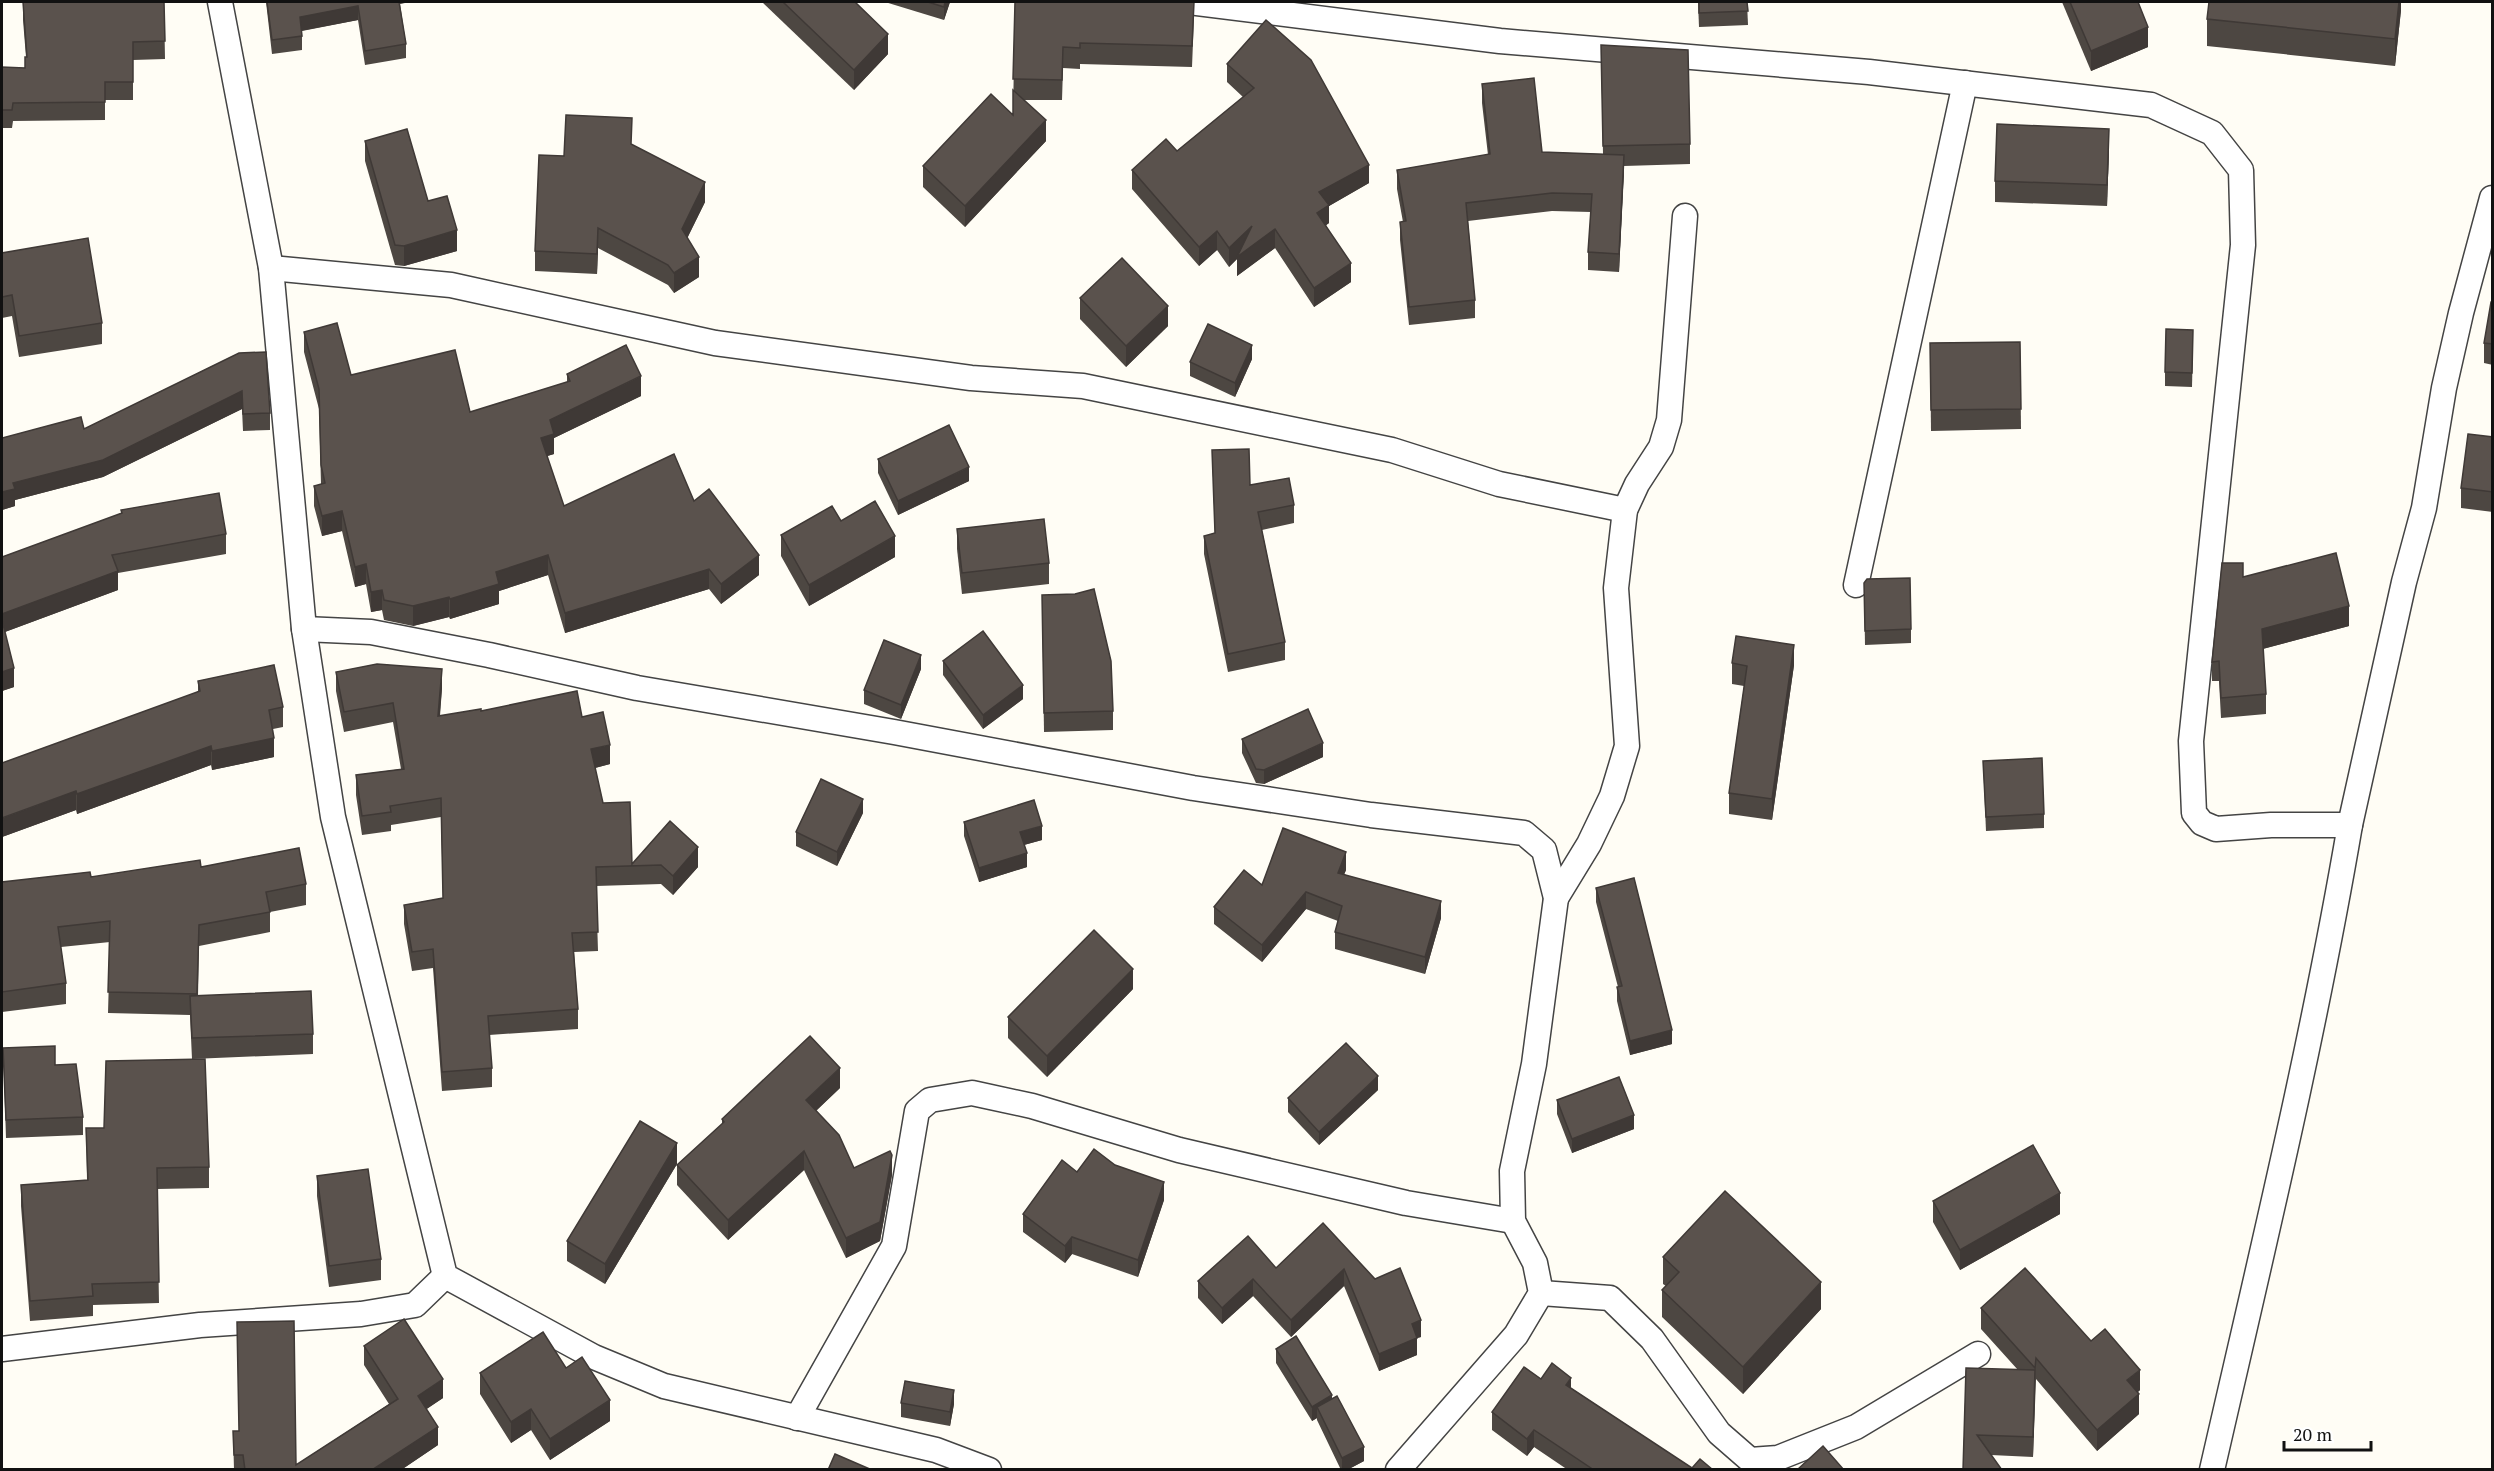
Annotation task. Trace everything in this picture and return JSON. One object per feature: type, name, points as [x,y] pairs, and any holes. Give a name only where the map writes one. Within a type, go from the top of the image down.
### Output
[{"type":"street","points":[[220,2],[271,268],[304,629],[333,817],[445,1276],[594,1358],[664,1386],[936,1450],[989,1470]]},
{"type":"street","points":[[1189,2],[1500,41],[1869,72],[2151,105],[2212,134],[2241,170],[2243,244],[2191,741],[2194,813],[2202,823],[2216,829],[2271,825],[2350,825]]},
{"type":"street","points":[[1856,585],[1965,83]]},
{"type":"street","points":[[2212,1470],[2300,1085],[2337,905],[2350,825],[2404,582],[2424,508],[2444,388],[2461,313],[2493,198]]},
{"type":"street","points":[[1556,898],[1588,844],[1612,796],[1627,746],[1616,588],[1626,510],[1636,484],[1661,447],[1669,420],[1684,216]]},
{"type":"street","points":[[271,268],[452,285],[715,343],[971,378],[1083,386],[1392,450],[1499,484],[1626,510]]},
{"type":"street","points":[[304,629],[371,632],[489,655],[637,688],[894,732],[1193,788],[1371,815],[1524,833],[1544,850],[1556,898],[1534,1064],[1512,1171],[1513,1221],[1535,1263],[1541,1293],[1516,1335],[1398,1470]]},
{"type":"street","points":[[797,1418],[894,1246],[917,1111],[930,1100],[972,1093],[1032,1106],[1179,1150],[1406,1203],[1513,1221]]},
{"type":"street","points":[[2,1349],[200,1325],[361,1314],[415,1305],[445,1276]]},
{"type":"street","points":[[1541,1293],[1610,1298],[1652,1339],[1719,1433],[1750,1460],[1778,1458],[1856,1427],[1978,1354]]},
{"type":"building","points":[[23,2],[164,2],[165,41],[133,42],[133,82],[105,82],[105,102],[13,103],[12,110],[2,110],[2,67],[25,68],[25,57],[27,57]]},
{"type":"building","points":[[267,2],[399,2],[406,44],[365,51],[358,6],[300,17],[302,36],[272,40]]},
{"type":"building","points":[[783,2],[855,2],[888,34],[854,70]]},
{"type":"building","points":[[928,2],[945,2],[944,7]]},
{"type":"building","points":[[1015,2],[1194,2],[1192,46],[1080,43],[1080,48],[1063,47],[1062,80],[1013,79]]},
{"type":"building","points":[[1699,2],[1747,2],[1748,11],[1699,13]]},
{"type":"building","points":[[2070,2],[2138,2],[2148,27],[2091,51]]},
{"type":"building","points":[[2209,2],[2399,2],[2395,39],[2207,19]]},
{"type":"building","points":[[1266,20],[1311,60],[1369,165],[1319,192],[1329,205],[1317,213],[1351,263],[1314,288],[1275,229],[1237,257],[1252,226],[1229,248],[1217,231],[1199,247],[1132,170],[1166,139],[1177,151],[1254,88],[1227,64]]},
{"type":"building","points":[[1601,45],[1688,50],[1690,144],[1603,146]]},
{"type":"building","points":[[1534,78],[1542,152],[1624,155],[1619,254],[1588,252],[1592,194],[1552,193],[1466,203],[1475,300],[1409,307],[1400,222],[1406,221],[1397,170],[1490,154],[1482,84]]},
{"type":"building","points":[[1013,90],[1046,120],[965,206],[923,166],[991,94],[1013,115]]},
{"type":"building","points":[[566,115],[632,118],[631,144],[705,182],[682,229],[699,257],[674,273],[668,265],[598,228],[597,254],[535,251],[539,155],[564,156]]},
{"type":"building","points":[[1997,124],[2109,129],[2107,185],[1995,181]]},
{"type":"building","points":[[407,129],[428,201],[447,196],[457,230],[404,246],[395,245],[365,141]]},
{"type":"building","points":[[88,238],[102,323],[19,336],[12,295],[2,297],[2,253]]},
{"type":"building","points":[[1122,258],[1168,306],[1126,346],[1080,298]]},
{"type":"building","points":[[2491,302],[2493,302],[2493,344],[2484,343]]},
{"type":"building","points":[[337,323],[351,375],[455,350],[470,412],[570,381],[567,374],[626,345],[641,376],[550,420],[554,434],[541,438],[564,506],[674,454],[694,501],[709,489],[759,555],[721,584],[709,569],[565,613],[548,555],[496,572],[499,584],[450,599],[449,597],[413,606],[384,600],[382,590],[371,592],[366,564],[355,567],[342,511],[322,516],[314,486],[325,483],[321,465],[319,389],[304,332]]},
{"type":"building","points":[[1208,324],[1252,345],[1235,383],[1190,362]]},
{"type":"building","points":[[2166,329],[2193,330],[2192,373],[2165,372]]},
{"type":"building","points":[[2020,342],[2021,409],[1931,410],[1930,343]]},
{"type":"building","points":[[266,352],[270,413],[243,414],[242,391],[103,460],[13,483],[15,489],[2,492],[2,438],[81,417],[84,429],[239,353]]},
{"type":"building","points":[[949,425],[969,467],[898,501],[878,459]]},
{"type":"building","points":[[2468,434],[2493,437],[2493,492],[2461,488]]},
{"type":"building","points":[[1249,449],[1250,485],[1289,478],[1294,505],[1258,512],[1285,642],[1228,654],[1204,536],[1215,533],[1212,450]]},
{"type":"building","points":[[219,493],[226,534],[112,555],[118,571],[2,614],[2,557],[122,513],[121,510]]},
{"type":"building","points":[[875,501],[895,536],[809,585],[781,535],[832,506],[841,521]]},
{"type":"building","points":[[1044,519],[1049,563],[962,573],[957,529]]},
{"type":"building","points":[[2336,553],[2349,606],[2262,629],[2266,694],[2221,698],[2219,661],[2212,662],[2222,563],[2243,563],[2243,577]]},
{"type":"building","points":[[1910,578],[1911,629],[1865,631],[1864,583],[1867,579]]},
{"type":"building","points":[[1094,589],[1111,661],[1113,711],[1044,713],[1042,595],[1075,594]]},
{"type":"building","points":[[2,620],[14,668],[2,672]]},
{"type":"building","points":[[983,631],[1023,685],[983,715],[943,661]]},
{"type":"building","points":[[1736,636],[1794,645],[1772,799],[1729,793],[1747,666],[1732,663]]},
{"type":"building","points":[[884,640],[921,655],[901,705],[864,690]]},
{"type":"building","points":[[377,664],[442,669],[438,716],[481,709],[481,711],[577,691],[582,717],[603,712],[610,745],[591,749],[603,803],[630,802],[632,864],[670,821],[698,847],[673,876],[661,865],[596,867],[598,932],[572,933],[578,1009],[488,1016],[492,1068],[442,1072],[433,949],[412,952],[404,905],[443,898],[441,798],[390,806],[391,812],[362,816],[356,775],[404,769],[393,703],[344,712],[336,672]]},
{"type":"building","points":[[274,665],[283,707],[269,710],[274,738],[212,751],[211,746],[2,818],[2,763],[200,691],[198,681]]},
{"type":"building","points":[[1308,709],[1323,743],[1264,770],[1256,769],[1242,739]]},
{"type":"building","points":[[2042,758],[2044,814],[1986,817],[1983,761]]},
{"type":"building","points":[[821,779],[863,799],[837,852],[796,832]]},
{"type":"building","points":[[1034,800],[1042,826],[1020,832],[1027,853],[979,868],[964,822]]},
{"type":"building","points":[[1283,828],[1346,852],[1338,873],[1441,901],[1425,957],[1335,932],[1342,906],[1306,892],[1262,945],[1214,907],[1244,870],[1262,885]]},
{"type":"building","points":[[299,848],[306,884],[266,892],[270,912],[199,925],[197,994],[108,992],[110,921],[58,927],[66,983],[2,992],[2,882],[90,872],[91,877],[200,860],[201,867]]},
{"type":"building","points":[[1634,878],[1672,1030],[1630,1041],[1617,987],[1622,986],[1596,888]]},
{"type":"building","points":[[1094,930],[1133,969],[1047,1056],[1008,1017]]},
{"type":"building","points":[[311,991],[313,1034],[192,1038],[190,996]]},
{"type":"building","points":[[810,1036],[840,1068],[806,1100],[839,1135],[854,1168],[890,1151],[892,1155],[880,1222],[846,1238],[804,1151],[728,1220],[677,1165],[724,1122],[722,1119]]},
{"type":"building","points":[[1346,1043],[1378,1076],[1319,1132],[1288,1098]]},
{"type":"building","points":[[55,1046],[55,1065],[76,1064],[83,1117],[6,1120],[3,1048]]},
{"type":"building","points":[[205,1059],[209,1167],[157,1168],[159,1282],[92,1284],[93,1296],[30,1301],[21,1185],[88,1180],[86,1128],[104,1128],[106,1061]]},
{"type":"building","points":[[1619,1077],[1634,1115],[1572,1139],[1557,1100]]},
{"type":"building","points":[[640,1121],[677,1143],[605,1264],[567,1241]]},
{"type":"building","points":[[2033,1145],[2060,1193],[1960,1250],[1933,1201]]},
{"type":"building","points":[[1094,1149],[1115,1165],[1164,1182],[1138,1260],[1072,1237],[1065,1246],[1023,1214],[1062,1160],[1077,1172]]},
{"type":"building","points":[[368,1169],[381,1259],[329,1266],[317,1176]]},
{"type":"building","points":[[1725,1191],[1821,1282],[1743,1367],[1662,1290],[1679,1272],[1663,1257]]},
{"type":"building","points":[[1323,1223],[1375,1279],[1400,1268],[1421,1320],[1412,1324],[1417,1338],[1379,1354],[1344,1269],[1291,1320],[1253,1279],[1222,1308],[1198,1281],[1248,1236],[1276,1268]]},
{"type":"building","points":[[2025,1268],[2091,1341],[2105,1329],[2140,1370],[2127,1380],[2139,1394],[2097,1430],[2036,1358],[2035,1368],[1981,1308]]},
{"type":"building","points":[[404,1319],[443,1379],[418,1396],[438,1427],[372,1470],[245,1470],[243,1455],[234,1455],[233,1431],[239,1431],[237,1322],[294,1321],[296,1465],[398,1399],[364,1346]]},
{"type":"building","points":[[543,1332],[566,1368],[582,1357],[610,1400],[550,1439],[531,1409],[511,1422],[480,1373]]},
{"type":"building","points":[[1296,1336],[1332,1395],[1312,1407],[1276,1349]]},
{"type":"building","points":[[1552,1363],[1571,1378],[1566,1385],[1692,1468],[1700,1459],[1713,1470],[1594,1470],[1534,1430],[1527,1439],[1492,1412],[1524,1367],[1541,1379]]},
{"type":"building","points":[[1966,1368],[2035,1370],[2033,1437],[1977,1435],[2002,1470],[1963,1470]]},
{"type":"building","points":[[905,1381],[954,1390],[950,1412],[901,1403]]},
{"type":"building","points":[[1337,1396],[1364,1447],[1342,1458],[1317,1407]]},
{"type":"building","points":[[1823,1446],[1844,1470],[1797,1470]]},
{"type":"building","points":[[835,1454],[872,1470],[828,1470]]}]
